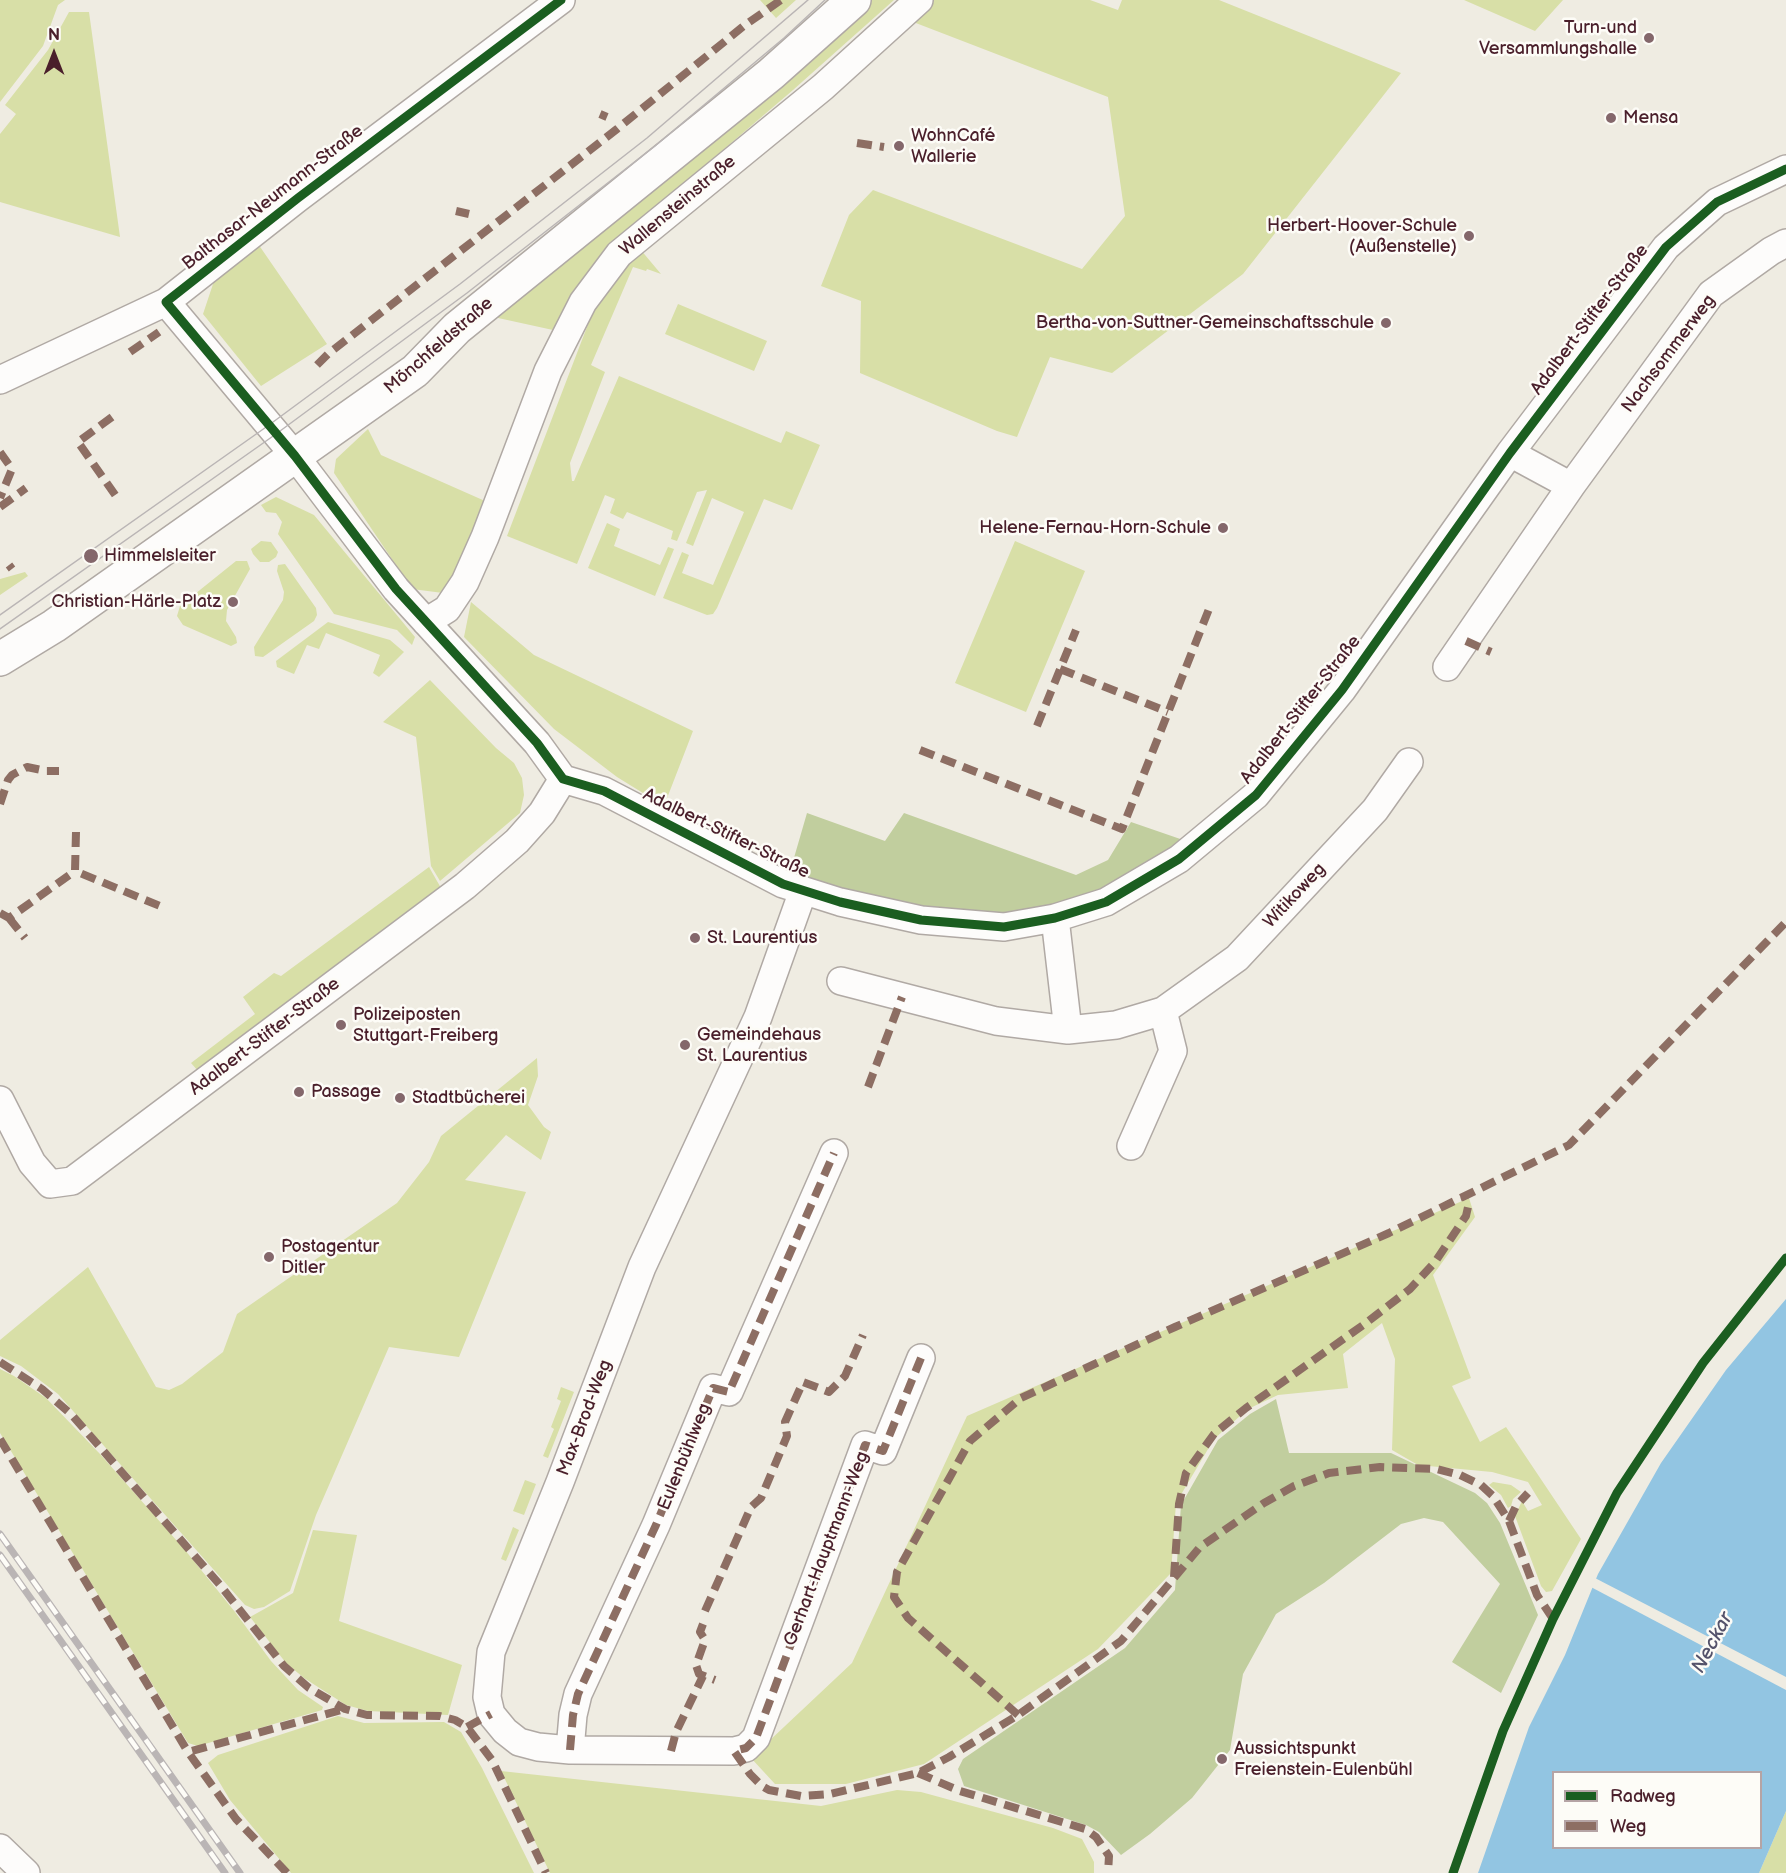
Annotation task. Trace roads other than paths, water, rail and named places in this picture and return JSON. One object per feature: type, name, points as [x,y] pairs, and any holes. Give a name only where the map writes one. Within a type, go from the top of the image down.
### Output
[{"type":"main road","name":"Mönchfeldstraße","points":[[0,659],[54,626],[415,371],[458,328],[771,74],[854,0]]},
{"type":"street","name":"Balthasar-Neumann-Straße","points":[[166,302],[298,198],[561,0]]},
{"type":"street","name":"Wallensteinstraße","points":[[426,622],[447,609],[465,582],[485,537],[548,371],[583,302],[619,254],[823,87],[919,0]]},
{"type":"street","name":"Adalbert-Stifter-Straße","points":[[0,1100],[32,1163],[50,1184],[72,1181],[465,886],[530,827],[542,813],[563,779],[604,791],[767,877],[802,891],[876,911],[921,920],[1004,927],[1055,918],[1106,902],[1179,859],[1256,795],[1342,690],[1510,453],[1666,246],[1717,202],[1786,169]]},
{"type":"street","name":"Nachsommerweg","points":[[1447,667],[1571,486],[1711,294],[1770,250],[1786,243]]},
{"type":"street","points":[[0,380],[166,302],[295,456],[396,589],[537,743],[563,779]]},
{"type":"street","points":[[1510,453],[1571,486]]},
{"type":"street","name":"Witikoweg","points":[[841,981],[996,1021],[1068,1030],[1116,1025],[1163,1011],[1237,958],[1375,810],[1409,762]]},
{"type":"street","name":"Max-Brod-Weg","points":[[734,1751],[570,1750],[538,1747],[519,1742],[505,1731],[491,1714],[487,1697],[491,1652],[560,1482],[642,1267],[758,1017],[802,891]]},
{"type":"street","points":[[1055,918],[1068,1030]]},
{"type":"street","points":[[1131,1146],[1173,1051],[1163,1011]]},
{"type":"street","name":"Eulenbühlweg","points":[[570,1750],[573,1715],[578,1694],[656,1525],[713,1388],[729,1392],[834,1152]]},
{"type":"street","name":"Gerhart-Hauptmann-Weg","points":[[734,1751],[746,1748],[756,1738],[865,1445],[883,1451],[921,1358]]},
{"type":"street","points":[[0,1848],[26,1873]]},
{"type":"water","name":"Neckar","points":[[1786,1299],[1786,1811],[1759,1873],[1478,1873],[1529,1727],[1565,1655],[1598,1574],[1661,1463],[1726,1370]]},
{"type":"tram line","points":[[0,615],[269,425],[460,284],[647,138],[808,0]]},
{"type":"tram line","points":[[0,629],[276,434],[467,293],[655,146],[784,38],[825,0]]},
{"type":"railway","points":[[0,1534],[240,1873]]},
{"type":"railway","points":[[0,1555],[225,1873]]},
{"type":"place","name":"Turn-und Versammlungshalle","points":[[1649,38]]},
{"type":"place","name":"Mensa","points":[[1611,118]]},
{"type":"place","name":"WohnCafé Wallerie","points":[[899,146]]},
{"type":"place","name":"Herbert-Hoover-Schule (Außenstelle)","points":[[1469,236]]},
{"type":"place","name":"Bertha-von-Suttner-Gemeinschaftsschule","points":[[1386,323]]},
{"type":"place","name":"Helene-Fernau-Horn-Schule","points":[[1223,528]]},
{"type":"place","name":"Himmelsleiter","points":[[91,556]]},
{"type":"place","name":"Christian-Härle-Platz","points":[[233,602]]},
{"type":"place","name":"St. Laurentius","points":[[695,938]]},
{"type":"place","name":"Polizeiposten Stuttgart-Freiberg","points":[[341,1025]]},
{"type":"place","name":"Gemeindehaus St. Laurentius","points":[[685,1045]]},
{"type":"place","name":"Passage","points":[[299,1092]]},
{"type":"place","name":"Stadtbücherei","points":[[400,1098]]},
{"type":"place","name":"Postagentur Ditler","points":[[269,1257]]},
{"type":"place","name":"Aussichtspunkt Freienstein-Eulenbühl","points":[[1222,1759]]}]
